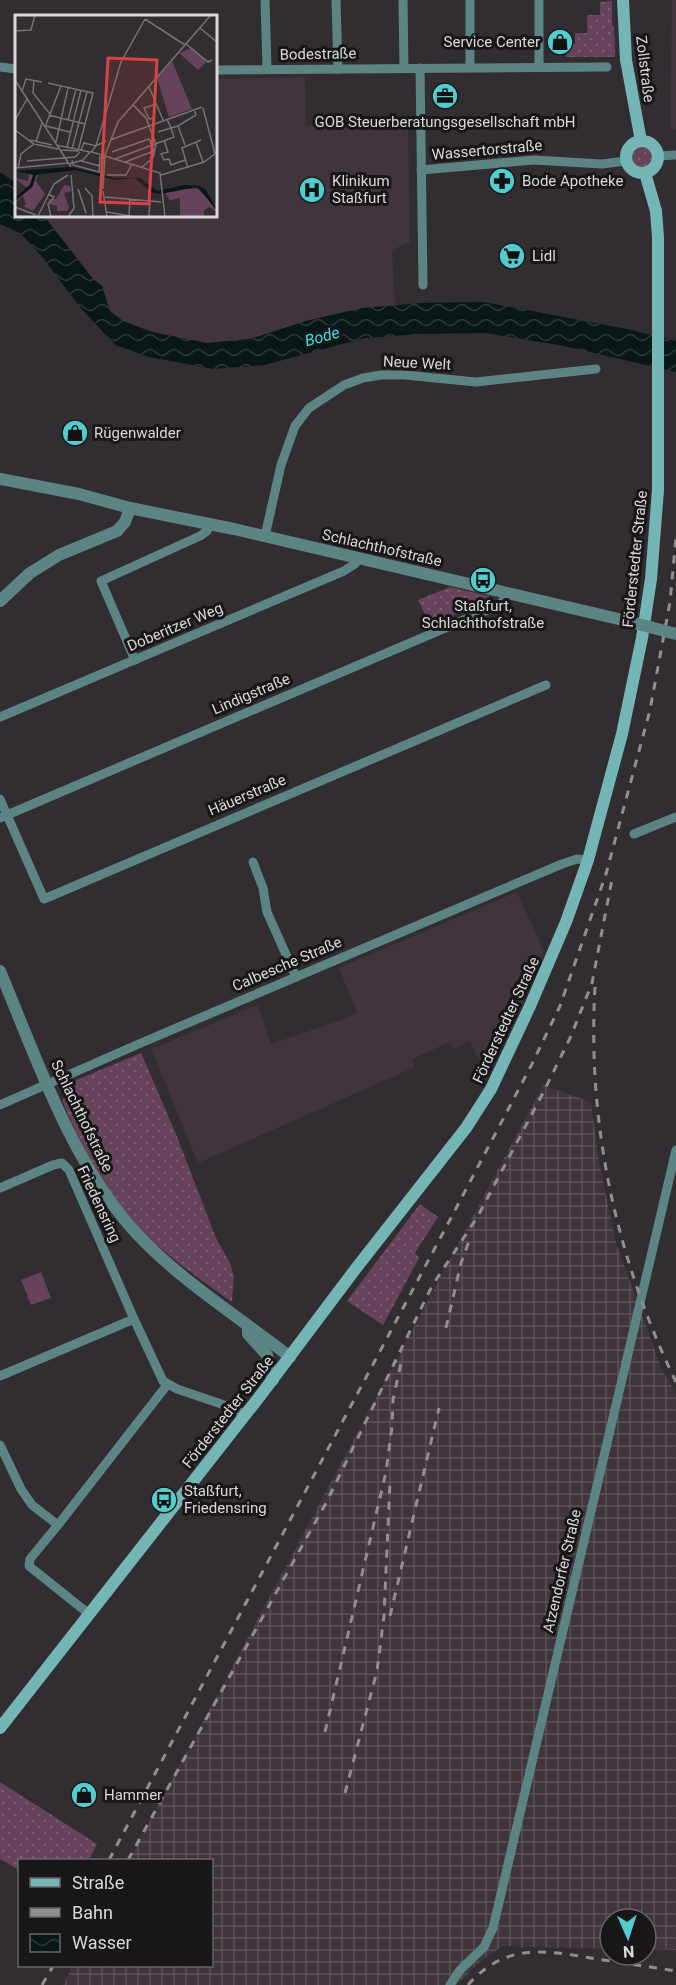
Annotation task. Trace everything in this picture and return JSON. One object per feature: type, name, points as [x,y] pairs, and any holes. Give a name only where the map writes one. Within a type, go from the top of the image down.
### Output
[{"type":"main road","name":"Zollstraße","points":[[623,0],[627,60],[641,141]]},
{"type":"main road","points":[[641,141],[652,145],[658,156],[655,167],[645,173],[633,171],[626,161],[629,148],[641,141]]},
{"type":"main road","name":"Förderstedter Straße","points":[[0,1728],[273,1380],[482,1105],[530,1006],[566,922],[588,860],[629,705],[648,603],[657,501],[658,307],[657,218],[645,173]]},
{"type":"street","points":[[265,0],[267,69]]},
{"type":"street","points":[[336,0],[338,69]]},
{"type":"street","points":[[403,0],[404,68]]},
{"type":"street","points":[[470,0],[470,67]]},
{"type":"street","points":[[539,0],[539,67]]},
{"type":"street","points":[[0,67],[15,69]]},
{"type":"street","name":"Bodestraße","points":[[218,70],[607,67]]},
{"type":"street","points":[[420,68],[423,285]]},
{"type":"street","points":[[658,156],[676,155]]},
{"type":"street","name":"Wassertorstraße","points":[[421,170],[524,160],[602,164],[626,161]]},
{"type":"street","name":"Neue Welt","points":[[265,536],[281,465],[295,426],[309,408],[344,386],[363,378],[381,375],[476,381],[596,369]]},
{"type":"street","name":"Schlachthofstraße","points":[[0,479],[27,486],[79,494],[130,508],[265,536],[676,634]]},
{"type":"street","points":[[0,601],[30,573],[59,555],[117,531],[125,522],[130,508]]},
{"type":"street","points":[[135,660],[101,581],[200,536],[207,531],[210,525]]},
{"type":"street","name":"Doberitzer Weg","points":[[0,717],[344,571],[355,564],[358,558]]},
{"type":"street","name":"Lindigstraße","points":[[3,816],[499,605],[505,599],[507,592]]},
{"type":"street","name":"Häuerstraße","points":[[3,816],[44,899],[546,685]]},
{"type":"street","points":[[0,799],[3,816]]},
{"type":"street","points":[[634,834],[676,817]]},
{"type":"street","name":"Calbesche Straße","points":[[0,1105],[562,864],[577,859],[588,860]]},
{"type":"street","points":[[253,862],[263,888],[267,912],[296,977]]},
{"type":"street","name":"Schlachthofstraße","points":[[0,971],[48,1084],[84,1160],[97,1183],[126,1222],[173,1267],[290,1357]]},
{"type":"street","name":"Atzendorfer Straße","points":[[450,1985],[460,1970],[484,1947],[493,1928],[676,1150]]},
{"type":"street","name":"Friedensring","points":[[0,1188],[53,1165],[62,1163],[69,1170],[134,1319],[163,1381],[167,1384]]},
{"type":"street","points":[[0,1376],[134,1319]]},
{"type":"street","name":"Schlachthofstraße","points":[[247,1324],[249,1334],[267,1355],[273,1380]]},
{"type":"street","points":[[89,1614],[33,1571],[29,1566],[30,1559],[167,1384],[233,1408],[245,1415]]},
{"type":"street","points":[[0,1445],[21,1489],[32,1504],[58,1525]]},
{"type":"shaded area","points":[[672,0],[676,0],[676,130],[670,128]]},
{"type":"shaded area","points":[[612,1],[615,57],[566,57],[566,45],[575,44],[575,33],[587,33],[587,15],[600,15],[600,2]]},
{"type":"shaded area","name":"Klinikum Staßfurt","points":[[305,77],[306,125],[408,123],[410,242],[392,250],[395,305],[362,308],[306,321],[250,339],[207,343],[152,332],[123,321],[110,311],[102,286],[93,279],[46,218],[218,218],[218,79]]},
{"type":"shaded area","points":[[642,147],[650,150],[653,158],[650,166],[642,169],[634,166],[631,158],[634,150]]},
{"type":"shaded area","points":[[450,587],[489,596],[488,601],[430,625],[418,600]]},
{"type":"shaded area","points":[[517,892],[544,951],[513,1024],[493,1063],[477,1056],[470,1041],[453,1049],[450,1042],[412,1059],[415,1067],[198,1163],[151,1049],[258,1005],[271,1044],[342,1020],[357,1013],[339,968]]},
{"type":"shaded area","points":[[141,1053],[176,1134],[216,1238],[230,1263],[234,1277],[232,1302],[169,1255],[135,1223],[98,1174],[62,1100],[67,1088],[74,1081]]},
{"type":"shaded area","points":[[543,1085],[591,1102],[599,1162],[616,1243],[662,1370],[676,1393],[676,1950],[658,1949],[658,1907],[598,1907],[598,1949],[502,1946],[477,1964],[457,1985],[63,1985],[72,1967],[213,1967],[213,1859],[130,1859]]},
{"type":"shaded area","points":[[420,1204],[438,1217],[415,1253],[419,1258],[383,1325],[347,1301]]},
{"type":"shaded area","points":[[41,1272],[51,1298],[31,1305],[21,1280]]},
{"type":"shaded area","points":[[0,1782],[97,1844],[90,1859],[18,1859],[18,1869],[0,1859]]},
{"type":"water","name":"Bode","points":[[0,172],[15,182],[15,218],[46,218],[93,279],[102,286],[110,311],[123,321],[152,332],[207,343],[250,339],[306,321],[362,308],[422,303],[484,302],[627,329],[676,341],[676,372],[564,346],[485,333],[365,338],[264,365],[213,369],[149,357],[115,345],[79,306],[40,254],[20,233],[0,224]]},
{"type":"railway","points":[[110,1859],[452,1216],[560,1006],[606,874],[650,710],[670,602],[676,537]]},
{"type":"railway","points":[[129,1859],[327,1501],[432,1286],[478,1216],[543,1093],[571,1036],[592,983],[613,874]]},
{"type":"railway","points":[[595,987],[596,1089],[601,1139],[610,1189],[637,1287],[676,1382]]},
{"type":"railway","points":[[446,1328],[461,1263],[471,1236]]},
{"type":"railway","points":[[325,1732],[386,1472],[393,1400],[401,1363]]},
{"type":"railway","points":[[390,1616],[439,1408]]},
{"type":"railway","points":[[345,1793],[377,1671],[384,1616],[390,1481]]},
{"type":"railway","points":[[468,1985],[478,1974],[497,1962],[511,1956],[528,1953],[568,1954],[676,1971]]},
{"type":"railway","points":[[42,1985],[52,1967]]},
{"type":"place","name":"Service Center","points":[[560,42]]},
{"type":"place","name":"GOB Steuerberatungsgesellschaft mbH","points":[[445,96]]},
{"type":"place","name":"Bode Apotheke","points":[[502,181]]},
{"type":"place","name":"Klinikum Staßfurt","points":[[312,190]]},
{"type":"place","name":"Lidl","points":[[512,256]]},
{"type":"place","name":"Rügenwalder","points":[[75,433]]},
{"type":"place","name":"Staßfurt, Schlachthofstraße","points":[[483,580]]},
{"type":"place","name":"Staßfurt, Friedensring","points":[[164,1500]]},
{"type":"place","name":"Hammer","points":[[84,1795]]}]
